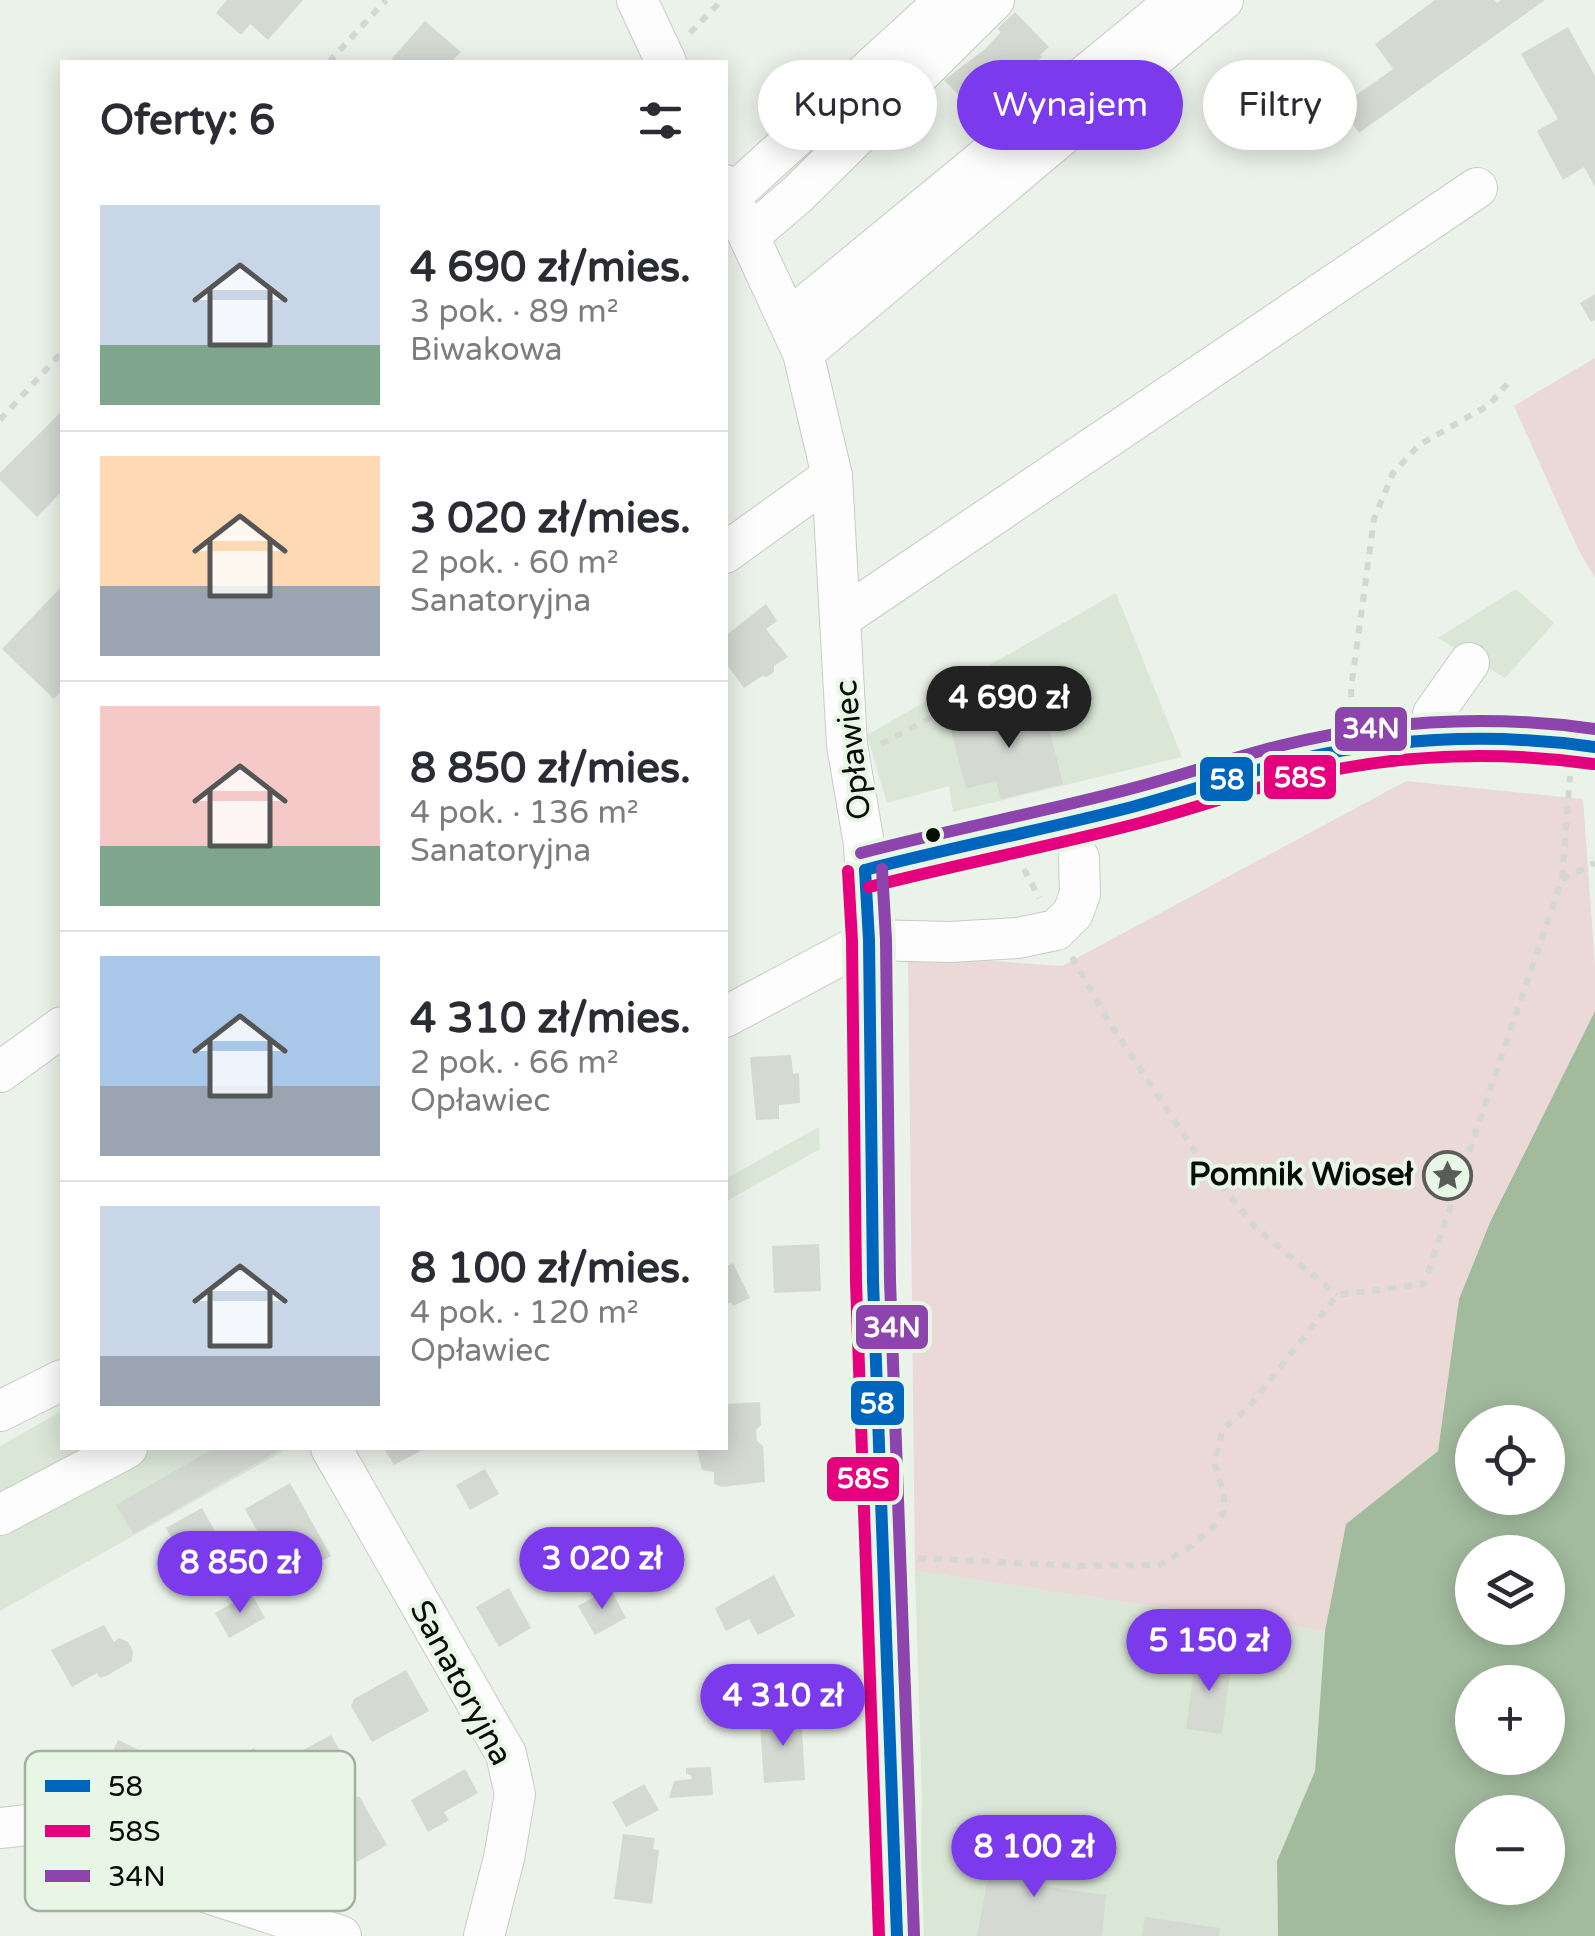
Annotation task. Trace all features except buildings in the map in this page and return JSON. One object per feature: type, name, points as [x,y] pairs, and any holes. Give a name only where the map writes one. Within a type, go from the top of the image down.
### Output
[{"type":"street","points":[[636,0],[665,60]]},
{"type":"street","points":[[728,190],[946,0]]},
{"type":"street","points":[[750,235],[799,193],[994,0]]},
{"type":"street","points":[[796,337],[1178,0]]},
{"type":"street","points":[[796,337],[1223,0]]},
{"type":"street","points":[[841,618],[1477,188]]},
{"type":"street","name":"Opławiec","points":[[728,190],[796,337],[832,476],[848,761],[864,844],[870,940],[873,1281],[897,1936]]},
{"type":"street","points":[[728,551],[832,476]]},
{"type":"street","points":[[1434,740],[1433,714],[1469,663]]},
{"type":"street","points":[[865,870],[1136,806],[1300,759],[1356,748],[1520,737],[1595,747]]},
{"type":"street","points":[[728,1015],[870,940],[984,940],[1056,930],[1073,913],[1080,894],[1079,858]]},
{"type":"street","points":[[0,1072],[60,1028]]},
{"type":"street","points":[[0,1411],[60,1381]]},
{"type":"street","points":[[0,1515],[123,1450]]},
{"type":"street","name":"Sanatoryjna","points":[[331,1450],[506,1754],[514,1794],[504,1858],[484,1936]]},
{"type":"street","points":[[0,1828],[25,1825]]},
{"type":"street","points":[[264,1911],[341,1936]]},
{"type":"path","points":[[331,60],[386,0]]},
{"type":"path","points":[[0,420],[60,354]]},
{"type":"path","points":[[1356,748],[1351,689],[1374,519],[1382,494],[1393,473],[1418,445],[1489,404],[1508,383]]},
{"type":"path","points":[[848,761],[1024,669],[1055,686]]},
{"type":"path","points":[[882,1558],[1078,1566],[1160,1565],[1216,1525],[1224,1512],[1224,1494],[1214,1462],[1223,1428],[1249,1407],[1338,1295],[1424,1284],[1562,879],[1566,792]]},
{"type":"path","points":[[1562,879],[1595,863]]},
{"type":"path","points":[[1056,930],[1108,1022],[1200,1158],[1255,1227],[1338,1295]]},
{"type":"shaded area","points":[[1595,358],[1595,578],[1514,406]]},
{"type":"shaded area","points":[[1516,589],[1554,623],[1505,678],[1438,638]]},
{"type":"shaded area","points":[[1116,593],[1182,757],[953,812],[949,786],[887,803],[867,735]]},
{"type":"shaded area","points":[[1406,781],[1583,799],[1595,966],[1595,1011],[1490,1221],[1459,1299],[1438,1451],[1346,1524],[1325,1631],[915,1571],[908,955],[1062,966]]},
{"type":"shaded area","points":[[1595,1011],[1595,1936],[1278,1936],[1277,1861],[1315,1771],[1325,1631],[1346,1524],[1438,1451],[1459,1299],[1490,1222]]},
{"type":"shaded area","points":[[819,1127],[820,1149],[728,1200],[728,1177]]},
{"type":"shaded area","points":[[60,1412],[60,1450],[285,1450],[0,1611],[0,1446]]},
{"type":"shaded area","points":[[915,1571],[1325,1631],[1315,1771],[1277,1861],[1278,1936],[920,1936],[922,1799]]},
{"type":"transit line","name":"34N","points":[[861,853],[1126,790],[1279,746],[1357,730],[1476,721],[1595,729]]},
{"type":"transit line","name":"58","points":[[865,870],[1132,807],[1258,770],[1337,752],[1410,742],[1484,739],[1595,747]]},
{"type":"transit line","name":"58S","points":[[869,887],[1103,832],[1283,781],[1360,765],[1476,756],[1593,764]]},
{"type":"transit line","name":"34N","points":[[882,869],[890,1281],[914,1935]]},
{"type":"transit line","name":"58","points":[[865,870],[873,1281],[897,1936]]},
{"type":"transit line","name":"58S","points":[[848,871],[856,1282],[879,1936]]},
{"type":"place","name":"Pomnik Wioseł","points":[[1448,1175]]}]
